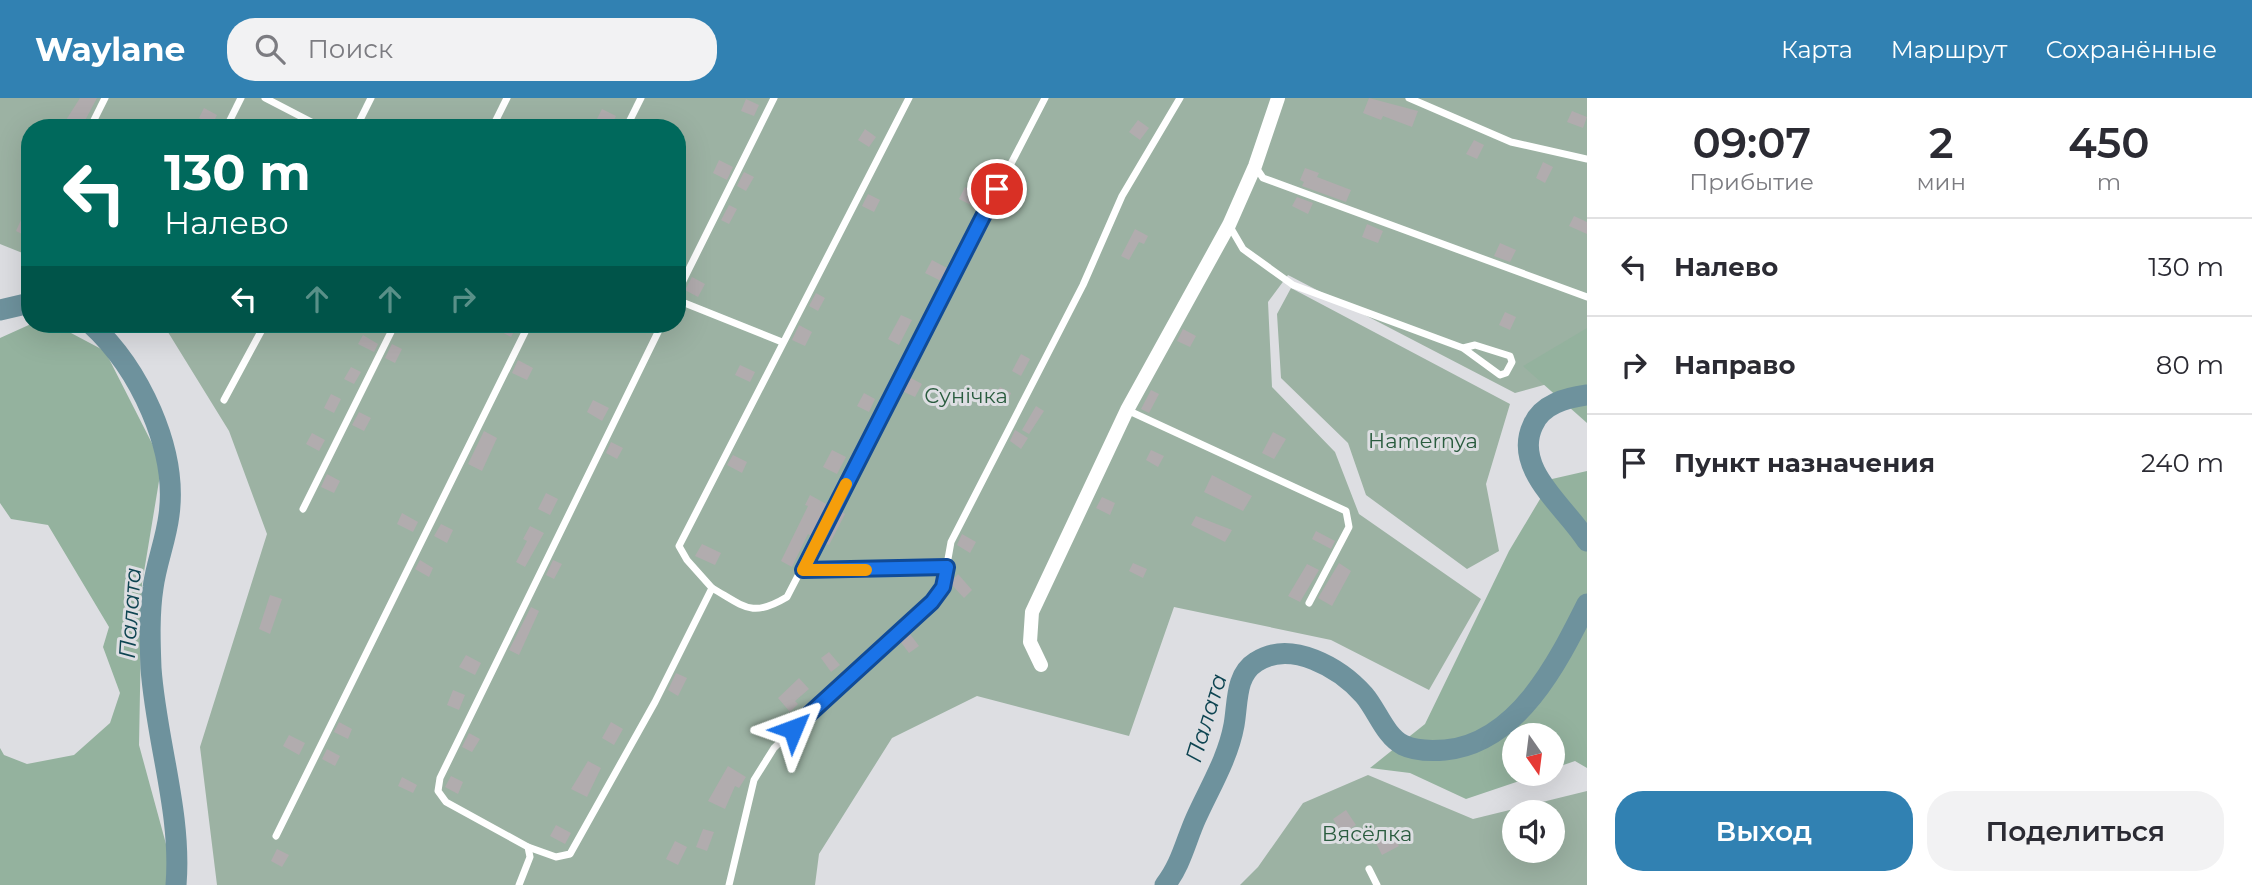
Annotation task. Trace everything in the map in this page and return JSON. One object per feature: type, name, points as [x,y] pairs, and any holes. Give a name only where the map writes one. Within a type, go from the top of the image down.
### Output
[{"type":"street","points":[[1041,665],[1030,642],[1032,612],[1127,410],[1228,225],[1255,166],[1278,98]]},
{"type":"lane","points":[[94,119],[105,98]]},
{"type":"lane","points":[[230,119],[241,98]]},
{"type":"lane","points":[[265,98],[306,119]]},
{"type":"lane","points":[[360,119],[371,98]]},
{"type":"lane","points":[[496,119],[507,98]]},
{"type":"lane","points":[[630,119],[641,98]]},
{"type":"lane","points":[[686,275],[774,98]]},
{"type":"lane","points":[[909,98],[679,547],[712,588],[751,610],[765,610],[787,597],[803,570],[951,275],[1045,98]]},
{"type":"lane","points":[[729,885],[754,780],[774,748],[850,674],[932,602],[943,587],[951,542],[1083,285],[1122,196],[1180,98]]},
{"type":"lane","points":[[1409,98],[1511,142],[1587,159]]},
{"type":"lane","points":[[1255,166],[1263,178],[1587,297]]},
{"type":"lane","points":[[1228,225],[1243,249],[1293,285],[1463,348],[1500,375],[1506,373],[1512,362],[1510,356],[1475,345],[1463,348]]},
{"type":"lane","points":[[686,304],[782,342]]},
{"type":"lane","points":[[224,400],[260,333]]},
{"type":"lane","points":[[303,509],[391,333]]},
{"type":"lane","points":[[276,836],[525,333]]},
{"type":"lane","points":[[658,333],[440,778],[438,791],[446,802],[528,847],[556,857],[569,854],[656,702],[712,588]]},
{"type":"lane","points":[[1127,410],[1346,511],[1349,527],[1308,603]]},
{"type":"lane","points":[[803,570],[947,567]]},
{"type":"lane","points":[[519,885],[530,857],[528,847]]},
{"type":"lane","points":[[1369,869],[1377,885]]},
{"type":"green space","name":"Сунічка","points":[[0,98],[1587,98],[1587,373],[1515,393],[1288,275],[1268,302],[1272,387],[1335,452],[1359,514],[1481,599],[1429,690],[1331,640],[1174,607],[1129,736],[977,696],[892,738],[819,854],[815,885],[217,885],[200,747],[267,534],[229,431],[169,333],[686,333],[686,119],[21,119],[21,252],[0,244]]},
{"type":"green space","name":"Hamernya","points":[[1291,288],[1510,404],[1486,484],[1499,551],[1467,569],[1366,495],[1348,443],[1281,378],[1277,314]]},
{"type":"green space","points":[[1587,328],[1587,423],[1523,366]]},
{"type":"green space","points":[[21,329],[21,333],[71,333],[105,351],[162,463],[142,584],[139,745],[175,877],[170,885],[0,885],[0,748],[4,755],[27,764],[74,755],[110,723],[120,693],[103,647],[109,627],[48,525],[11,519],[0,503],[0,338]]},
{"type":"green space","points":[[1587,471],[1587,768],[1575,761],[1565,764],[1565,723],[1502,723],[1502,786],[1504,786],[1466,799],[1410,773],[1370,768],[1425,724],[1509,551],[1552,479]]},
{"type":"green space","name":"Вясёлка","points":[[1368,775],[1473,819],[1502,812],[1502,863],[1565,863],[1565,800],[1550,800],[1587,791],[1587,885],[1240,885],[1258,867],[1303,803]]},
{"type":"building","points":[[80,98],[97,98],[86,119],[67,119]]},
{"type":"building","points":[[1369,98],[1418,111],[1412,127],[1383,116],[1381,120],[1363,113]]},
{"type":"building","points":[[746,99],[759,105],[754,116],[741,111]]},
{"type":"building","points":[[204,108],[217,115],[215,119],[199,118]]},
{"type":"building","points":[[602,109],[616,116],[614,119],[597,119]]},
{"type":"building","points":[[1572,111],[1587,117],[1583,128],[1567,122]]},
{"type":"building","points":[[1138,120],[1149,128],[1140,140],[1129,132]]},
{"type":"building","points":[[865,129],[876,137],[869,147],[858,140]]},
{"type":"building","points":[[1474,140],[1484,145],[1477,159],[1466,154]]},
{"type":"building","points":[[719,160],[733,167],[727,180],[713,173]]},
{"type":"building","points":[[1543,162],[1553,167],[1545,183],[1536,178]]},
{"type":"building","points":[[1305,168],[1319,173],[1317,177],[1351,190],[1346,202],[1302,186],[1304,182],[1300,180]]},
{"type":"building","points":[[744,172],[754,177],[746,191],[737,186]]},
{"type":"building","points":[[965,187],[979,194],[973,206],[959,199]]},
{"type":"building","points":[[868,194],[880,200],[874,212],[862,206]]},
{"type":"building","points":[[1297,197],[1313,203],[1308,214],[1292,206]]},
{"type":"building","points":[[729,205],[737,209],[729,224],[721,220]]},
{"type":"building","points":[[1574,216],[1587,222],[1587,234],[1569,226]]},
{"type":"building","points":[[21,220],[21,234],[16,231]]},
{"type":"building","points":[[1367,224],[1383,231],[1378,243],[1362,237]]},
{"type":"building","points":[[1135,229],[1148,236],[1144,244],[1139,242],[1129,260],[1121,256]]},
{"type":"building","points":[[1500,243],[1516,250],[1510,262],[1494,256]]},
{"type":"building","points":[[932,260],[947,268],[941,281],[925,273]]},
{"type":"building","points":[[692,277],[705,284],[698,297],[686,288]]},
{"type":"building","points":[[816,293],[825,298],[818,311],[809,306]]},
{"type":"building","points":[[1505,312],[1516,317],[1510,330],[1499,325]]},
{"type":"building","points":[[901,315],[912,320],[899,345],[888,339]]},
{"type":"building","points":[[799,325],[812,332],[805,346],[792,340]]},
{"type":"building","points":[[1183,329],[1196,336],[1190,347],[1177,341]]},
{"type":"building","points":[[363,335],[378,344],[374,352],[358,344]]},
{"type":"building","points":[[392,344],[402,349],[395,363],[385,358]]},
{"type":"building","points":[[1021,354],[1030,359],[1021,376],[1012,371]]},
{"type":"building","points":[[518,360],[533,368],[527,380],[512,373]]},
{"type":"building","points":[[740,365],[755,372],[750,382],[735,375]]},
{"type":"building","points":[[351,367],[361,372],[354,384],[344,379]]},
{"type":"building","points":[[909,377],[922,384],[915,397],[902,391]]},
{"type":"building","points":[[1000,387],[1011,393],[1006,404],[994,398]]},
{"type":"building","points":[[1151,390],[1159,394],[1149,413],[1141,409]]},
{"type":"building","points":[[864,393],[875,399],[869,412],[857,406]]},
{"type":"building","points":[[331,394],[341,399],[334,413],[324,408]]},
{"type":"building","points":[[593,400],[609,408],[602,421],[587,412]]},
{"type":"building","points":[[1036,406],[1044,411],[1029,434],[1022,430]]},
{"type":"building","points":[[359,412],[371,418],[364,431],[352,425]]},
{"type":"building","points":[[1015,430],[1028,438],[1021,449],[1010,441]]},
{"type":"building","points":[[484,431],[497,438],[482,471],[468,464]]},
{"type":"building","points":[[1273,432],[1286,439],[1274,459],[1262,453]]},
{"type":"building","points":[[312,433],[325,440],[319,451],[306,444]]},
{"type":"building","points":[[611,442],[623,448],[617,459],[606,453]]},
{"type":"building","points":[[832,450],[846,457],[837,474],[823,467]]},
{"type":"building","points":[[1151,450],[1164,456],[1158,467],[1146,460]]},
{"type":"building","points":[[733,455],[747,462],[742,473],[727,465]]},
{"type":"building","points":[[327,474],[340,481],[334,493],[321,487]]},
{"type":"building","points":[[1212,475],[1252,496],[1243,511],[1204,492]]},
{"type":"building","points":[[546,493],[558,499],[550,515],[538,509]]},
{"type":"building","points":[[810,495],[828,505],[811,536],[808,534],[792,567],[781,561],[808,506],[805,505]]},
{"type":"building","points":[[1102,497],[1115,503],[1110,515],[1096,508]]},
{"type":"building","points":[[839,510],[845,514],[829,545],[822,542]]},
{"type":"building","points":[[402,513],[418,522],[413,532],[397,524]]},
{"type":"building","points":[[1196,516],[1232,530],[1225,542],[1191,525]]},
{"type":"building","points":[[441,524],[453,530],[447,543],[434,536]]},
{"type":"building","points":[[530,526],[544,533],[525,567],[516,562],[527,541],[523,539]]},
{"type":"building","points":[[1316,531],[1335,541],[1331,549],[1312,539]]},
{"type":"building","points":[[962,534],[976,542],[970,553],[957,545]]},
{"type":"building","points":[[702,544],[721,553],[715,565],[695,556]]},
{"type":"building","points":[[420,560],[433,568],[429,577],[415,569]]},
{"type":"building","points":[[553,560],[562,564],[554,579],[546,575]]},
{"type":"building","points":[[1133,563],[1147,569],[1143,578],[1129,571]]},
{"type":"building","points":[[1339,563],[1351,571],[1332,606],[1318,598]]},
{"type":"building","points":[[1307,564],[1319,570],[1300,602],[1288,596]]},
{"type":"building","points":[[958,574],[972,590],[964,598],[950,583]]},
{"type":"building","points":[[270,595],[282,599],[270,634],[259,629]]},
{"type":"building","points":[[531,607],[539,611],[519,655],[509,650]]},
{"type":"building","points":[[910,634],[919,646],[909,653],[900,641]]},
{"type":"building","points":[[829,652],[840,665],[831,672],[821,658]]},
{"type":"building","points":[[466,655],[481,663],[475,675],[459,667]]},
{"type":"building","points":[[676,673],[687,678],[678,696],[668,690]]},
{"type":"building","points":[[799,678],[809,689],[795,701],[798,704],[790,712],[778,698]]},
{"type":"building","points":[[453,690],[465,695],[459,710],[447,705]]},
{"type":"building","points":[[339,722],[352,729],[348,739],[334,732]]},
{"type":"building","points":[[611,722],[623,729],[614,745],[602,738]]},
{"type":"building","points":[[469,733],[480,739],[472,752],[462,747]]},
{"type":"building","points":[[289,735],[305,743],[299,755],[283,746]]},
{"type":"building","points":[[327,749],[340,756],[335,766],[322,759]]},
{"type":"building","points":[[588,761],[601,768],[587,797],[571,789]]},
{"type":"building","points":[[728,766],[746,777],[739,788],[735,786],[725,809],[708,801]]},
{"type":"building","points":[[451,776],[463,782],[458,794],[445,787]]},
{"type":"building","points":[[402,777],[417,785],[413,793],[398,786]]},
{"type":"building","points":[[1346,810],[1356,825],[1342,834],[1333,819]]},
{"type":"building","points":[[556,825],[571,833],[565,844],[550,836]]},
{"type":"building","points":[[1389,828],[1399,846],[1382,855],[1373,837]]},
{"type":"building","points":[[703,829],[714,832],[707,851],[696,847]]},
{"type":"building","points":[[675,841],[687,847],[678,865],[666,859]]},
{"type":"building","points":[[277,849],[289,855],[282,867],[271,861]]},
{"type":"waterway","name":"Палата","points":[[0,310],[21,305]]},
{"type":"waterway","name":"Палата","points":[[100,333],[125,363],[139,386],[161,437],[167,463],[169,515],[153,588],[150,648],[154,695],[175,831],[176,885]]},
{"type":"waterway","name":"Палата","points":[[1587,395],[1563,400],[1542,412],[1533,425],[1528,441],[1535,472],[1587,541]]},
{"type":"waterway","name":"Палата","points":[[1165,885],[1179,861],[1223,761],[1234,725],[1241,682],[1244,674],[1256,662],[1284,654],[1314,660],[1342,675],[1354,685],[1369,701],[1386,729],[1397,741],[1418,749],[1445,750],[1471,744],[1494,732],[1514,716],[1549,674],[1587,604]]},
{"type":"slow traffic","points":[[846,484],[803,570],[866,570]]},
{"type":"route","points":[[793,729],[850,674],[932,602],[943,587],[947,567],[810,572],[803,570],[997,189]]}]
